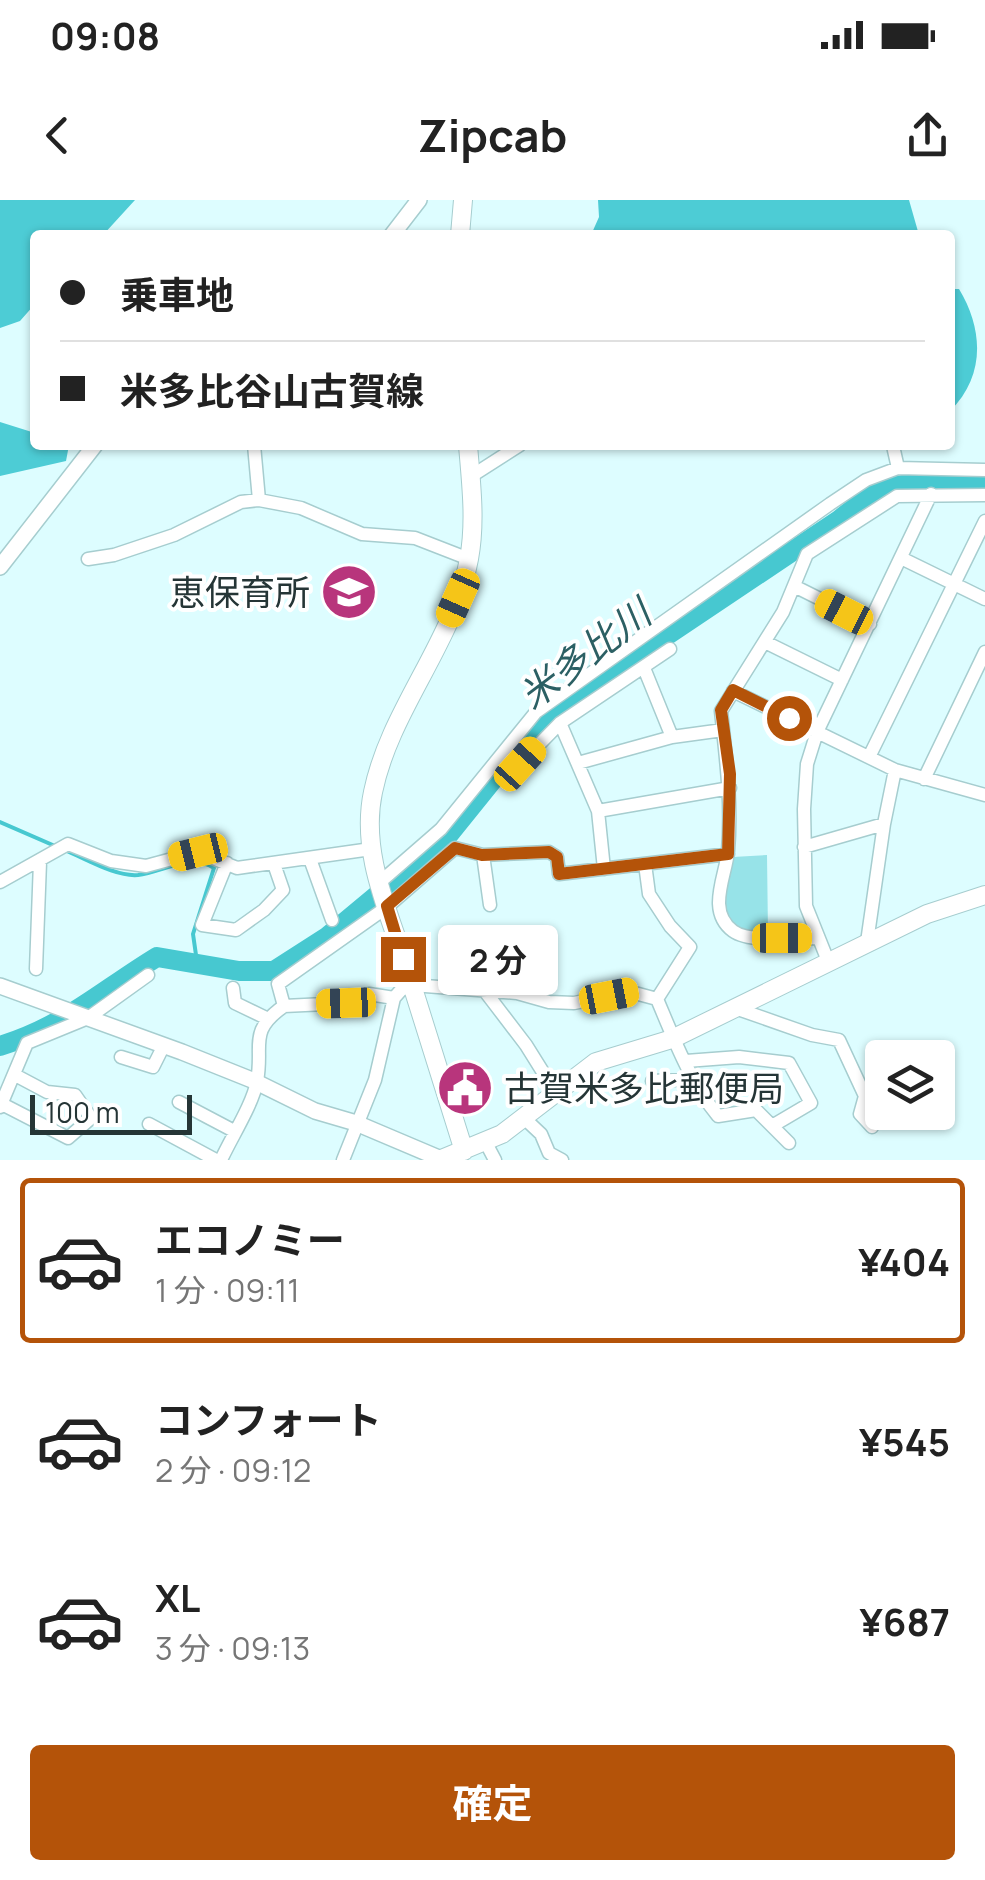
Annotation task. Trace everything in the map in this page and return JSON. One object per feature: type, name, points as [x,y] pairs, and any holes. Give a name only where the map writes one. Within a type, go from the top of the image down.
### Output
[{"type":"main road","points":[[460,200],[460,230]]},
{"type":"main road","points":[[464,1151],[378,883],[371,849],[373,792],[382,762],[458,598],[469,559],[473,522],[468,450]]},
{"type":"main road","points":[[440,1160],[464,1151],[490,1152],[524,1118],[596,1062],[672,1039],[927,914],[985,895]]},
{"type":"street","points":[[401,230],[418,200]]},
{"type":"street","points":[[0,567],[91,450]]},
{"type":"street","points":[[254,450],[259,500]]},
{"type":"street","points":[[470,477],[512,450]]},
{"type":"street","points":[[894,450],[898,468]]},
{"type":"street","points":[[378,883],[441,829],[536,712],[830,504],[866,480],[898,468],[985,470]]},
{"type":"street","points":[[817,938],[746,938],[730,930],[724,919],[718,893],[728,854],[730,788],[721,710],[765,642],[806,554],[888,500],[906,494],[985,495]]},
{"type":"street","points":[[828,961],[806,906],[807,764],[817,732],[931,494]]},
{"type":"street","points":[[88,559],[114,556],[174,536],[241,502],[259,500],[301,508],[362,534],[415,538],[469,559]]},
{"type":"street","points":[[869,757],[985,521]]},
{"type":"street","points":[[902,558],[985,599]]},
{"type":"street","points":[[794,586],[870,624]]},
{"type":"street","points":[[765,642],[842,680]]},
{"type":"street","points":[[520,764],[560,723],[670,648]]},
{"type":"street","points":[[924,778],[985,652]]},
{"type":"street","points":[[644,668],[672,737]]},
{"type":"street","points":[[733,690],[895,770],[983,790]]},
{"type":"street","points":[[560,723],[598,811],[604,869]]},
{"type":"street","points":[[578,763],[672,737],[723,730]]},
{"type":"street","points":[[868,942],[895,770]]},
{"type":"street","points":[[598,811],[730,788]]},
{"type":"street","points":[[804,847],[884,824]]},
{"type":"street","points":[[0,882],[68,844],[112,861],[146,866],[198,852],[237,868],[371,849]]},
{"type":"street","points":[[284,1006],[278,984],[455,848],[482,855],[549,852],[557,857],[559,874],[728,854]]},
{"type":"street","points":[[482,855],[490,905]]},
{"type":"street","points":[[310,860],[332,920]]},
{"type":"street","points":[[36,969],[40,862]]},
{"type":"street","points":[[228,864],[202,925],[236,930],[283,890],[274,864]]},
{"type":"street","points":[[645,864],[649,894],[690,947],[657,999]]},
{"type":"street","points":[[16,1075],[47,1092],[75,1095],[91,1118],[68,1138],[1,1106],[27,1043],[88,1018],[148,975]]},
{"type":"street","points":[[0,986],[164,1045],[440,1160]]},
{"type":"street","points":[[343,1160],[375,1080],[394,998],[401,990],[412,986],[484,990],[574,1003],[631,992],[657,999]]},
{"type":"street","points":[[233,988],[236,1003],[266,1018]]},
{"type":"street","points":[[484,990],[556,1092]]},
{"type":"street","points":[[149,1124],[218,1160],[257,1082],[257,1041],[266,1018],[284,1006],[346,1003],[369,994],[394,998]]},
{"type":"street","points":[[657,999],[672,1039],[718,1116],[756,1110],[789,1142]]},
{"type":"street","points":[[735,1008],[840,1040],[865,1096],[860,1114],[865,1119]]},
{"type":"street","points":[[121,1056],[153,1067],[164,1045]]},
{"type":"street","points":[[686,1062],[739,1058],[789,1063],[811,1103],[772,1126]]},
{"type":"street","points":[[652,1080],[695,1079]]},
{"type":"street","points":[[179,1102],[234,1131]]},
{"type":"street","points":[[524,1118],[541,1134],[549,1153],[562,1160]]},
{"type":"shaded area","points":[[0,200],[135,200],[108,230],[30,230],[30,310],[20,321],[0,328]]},
{"type":"shaded area","points":[[598,200],[909,200],[918,230],[593,230],[599,217]]},
{"type":"shaded area","points":[[955,289],[959,289],[973,321],[977,353],[970,383],[955,405]]},
{"type":"shaded area","points":[[0,422],[30,431],[30,450],[68,450],[66,461],[0,476]]},
{"type":"shaded area","points":[[767,855],[768,934],[743,933],[733,927],[724,910],[730,866],[733,857]]},
{"type":"waterway","name":"米多比川","points":[[0,1046],[63,1018],[157,957],[239,971],[274,971],[327,937],[446,838],[537,726],[566,703],[839,520],[873,493],[926,481],[985,483]]},
{"type":"waterway","points":[[0,822],[55,846]]},
{"type":"waterway","points":[[64,850],[129,875],[196,862],[214,868],[193,934],[197,962]]},
{"type":"place","name":"恵保育所","points":[[349,592]]},
{"type":"place","name":"古賀米多比郵便局","points":[[465,1088]]},
{"type":"route","points":[[403,959],[387,906],[455,848],[482,855],[549,852],[557,857],[559,874],[728,854],[730,774],[721,710],[733,690],[789,718]]}]
